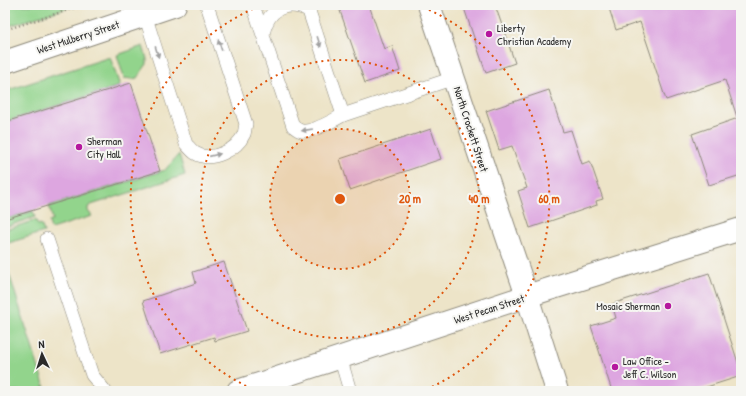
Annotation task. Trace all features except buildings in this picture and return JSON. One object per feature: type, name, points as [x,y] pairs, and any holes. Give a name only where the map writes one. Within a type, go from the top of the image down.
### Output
[{"type":"street","name":"West Mulberry Street","points":[[5,62],[175,5]]},
{"type":"street","name":"North Crockett Street","points":[[429,5],[527,296],[557,391]]},
{"type":"street","name":"West Pecan Street","points":[[238,391],[527,296],[741,228]]},
{"type":"lane","points":[[145,15],[186,144],[195,153],[206,157],[219,155],[238,143],[244,133],[246,124],[207,5]]},
{"type":"lane","points":[[253,5],[294,126],[298,130],[305,132],[326,124],[343,115],[454,78]]},
{"type":"lane","points":[[263,34],[265,23],[269,16],[276,10],[294,6],[308,8],[343,115]]},
{"type":"lane","points":[[46,239],[92,375],[105,391]]},
{"type":"lane","points":[[340,358],[350,391]]},
{"type":"path","points":[[5,24],[11,28],[73,7],[84,5]]},
{"type":"green space","points":[[70,5],[70,7],[9,26],[5,21],[5,6]]},
{"type":"green space","points":[[143,46],[147,64],[137,78],[124,78],[117,55]]},
{"type":"green space","points":[[110,57],[120,86],[5,122],[5,91]]},
{"type":"green space","points":[[179,154],[185,175],[91,205],[88,207],[88,211],[92,216],[51,229],[49,222],[53,220],[49,206],[165,170]]},
{"type":"green space","points":[[33,211],[35,217],[5,227],[5,219]]},
{"type":"green space","points":[[36,220],[38,225],[41,224],[44,232],[5,244],[5,230]]},
{"type":"green space","points":[[6,264],[46,391],[8,391],[5,381]]},
{"type":"place","name":"Liberty Christian Academy","points":[[489,34]]},
{"type":"place","name":"Sherman City Hall","points":[[79,147]]},
{"type":"place","name":"Mosaic Sherman","points":[[668,306]]},
{"type":"place","name":"Law Office - Jeff C. Wilson","points":[[615,367]]}]
